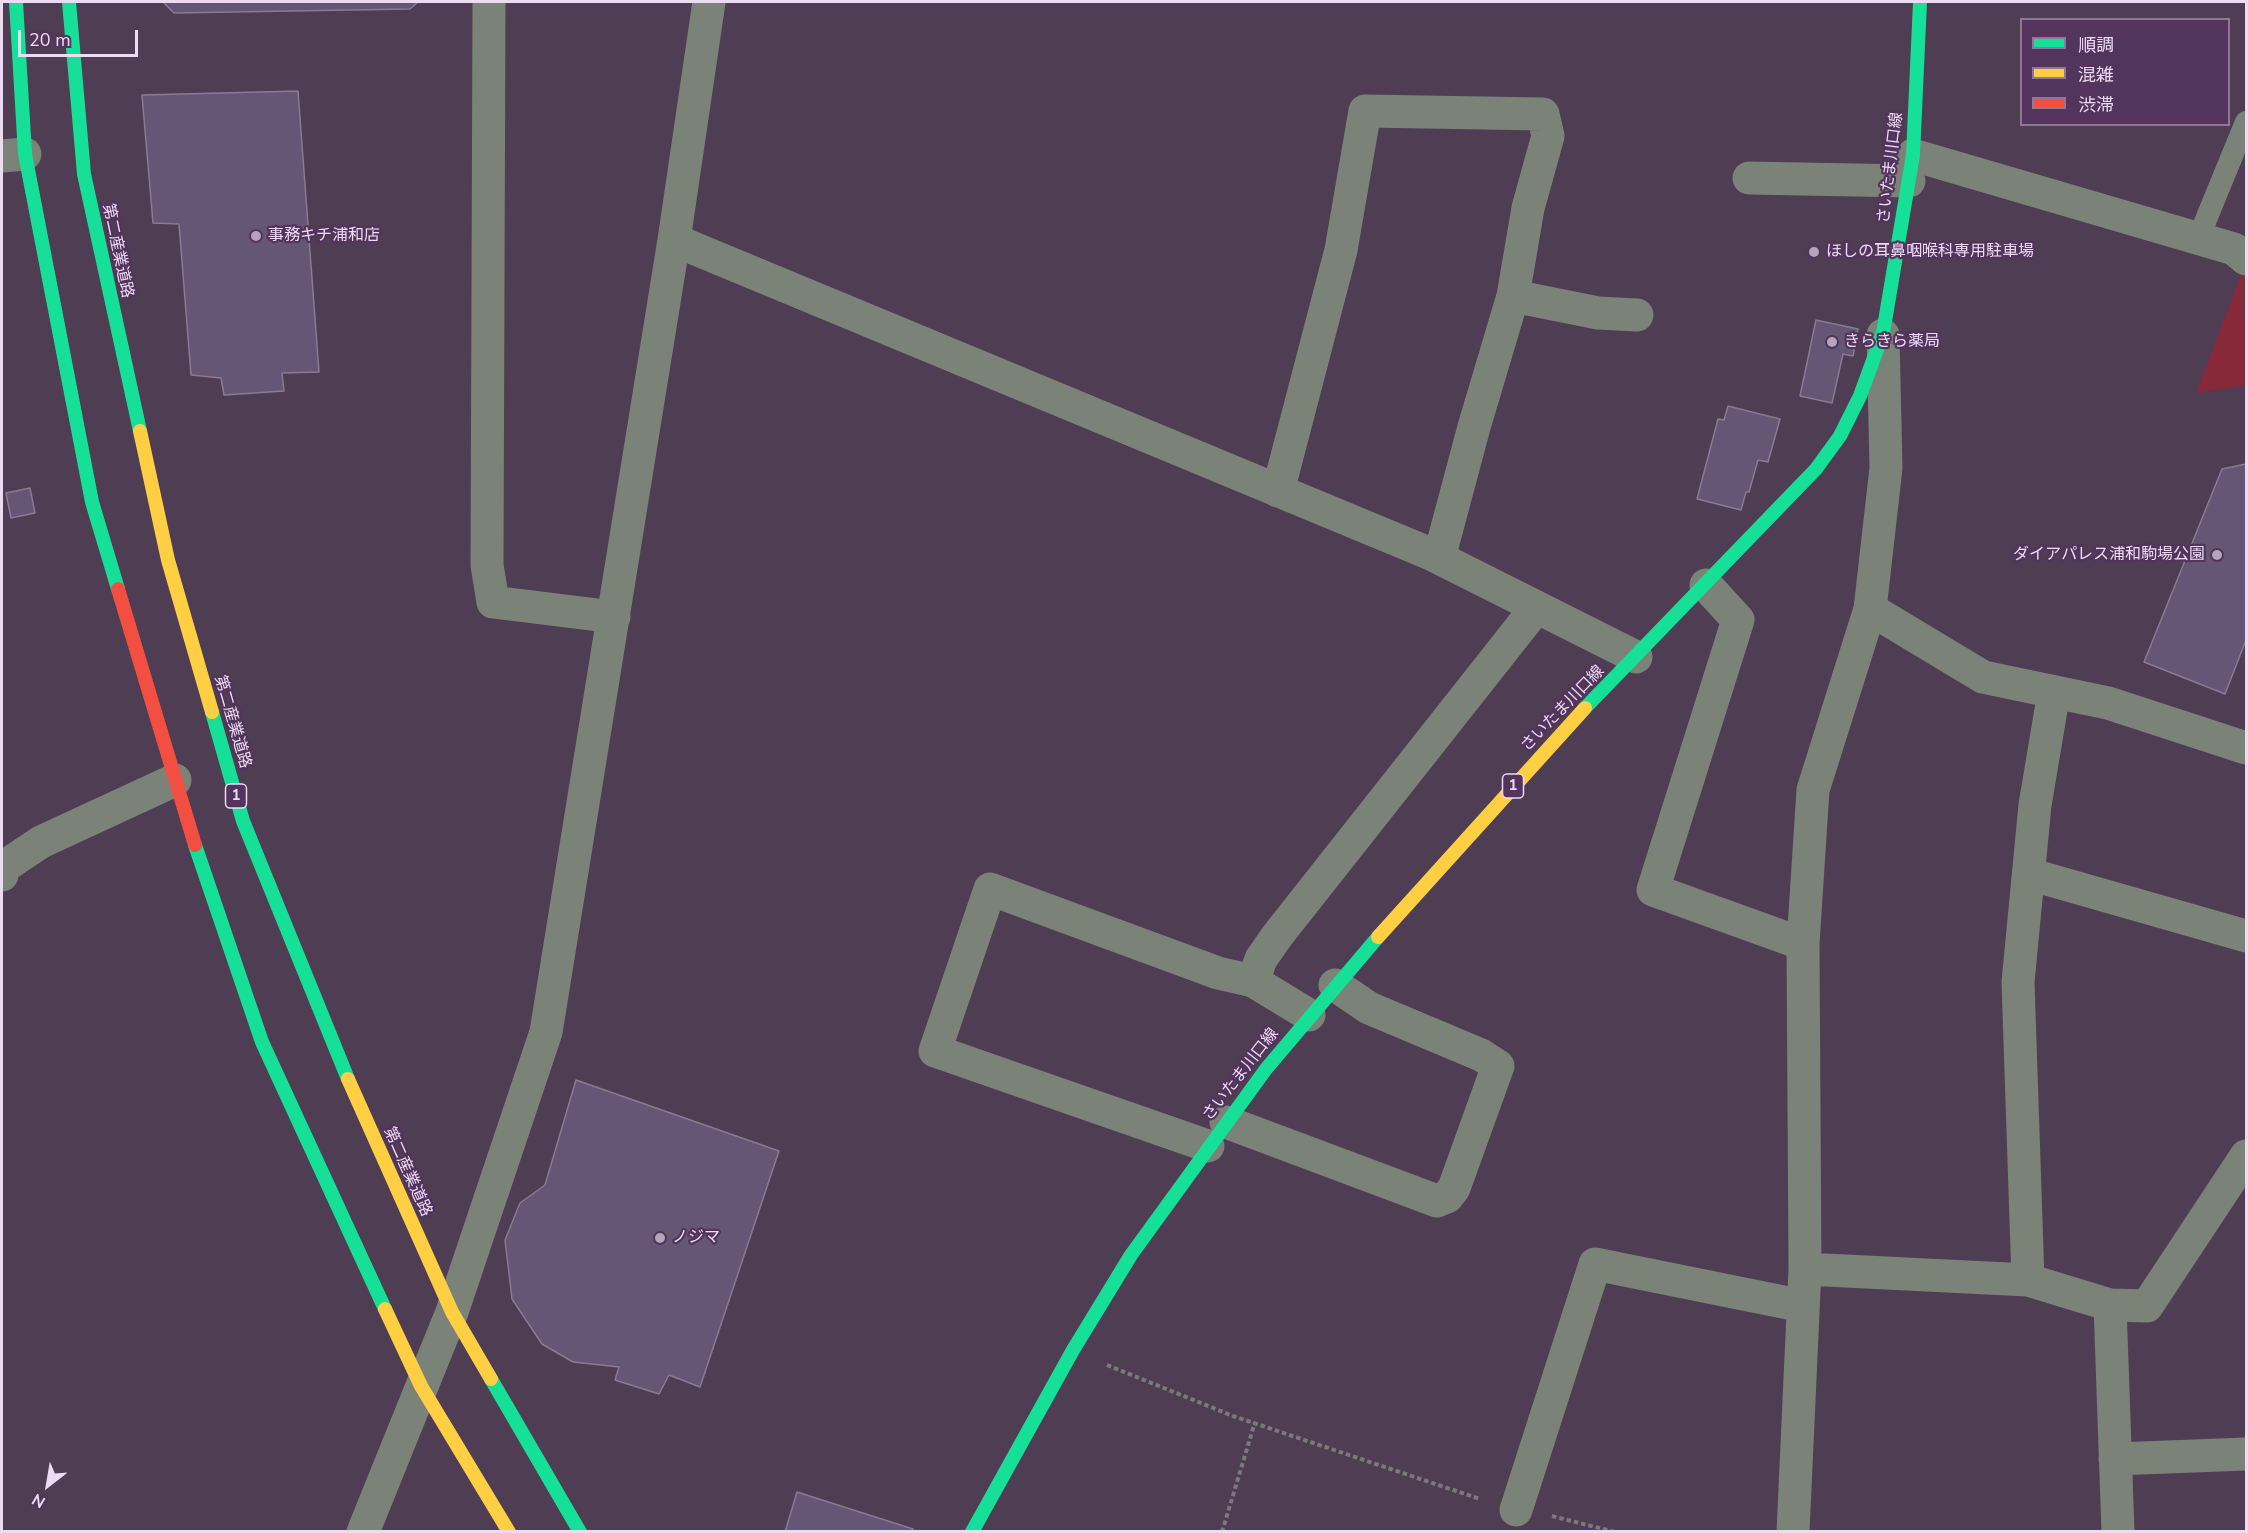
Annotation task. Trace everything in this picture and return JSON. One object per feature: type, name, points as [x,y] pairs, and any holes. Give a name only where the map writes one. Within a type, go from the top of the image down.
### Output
[{"type":"main road","points":[[16,2],[14,155],[92,502],[197,852],[262,1042],[421,1386],[509,1532]]},
{"type":"main road","name":"第二産業道路","points":[[69,2],[84,174],[168,560],[243,821],[357,1101],[452,1312],[580,1532]]},
{"type":"main road","name":"さいたま川口線","points":[[972,1532],[1074,1350],[1131,1255],[1217,1134],[1309,1015],[1557,737],[1706,585],[1816,468],[1840,435],[1860,396],[1883,333],[1911,168],[1920,2]]},
{"type":"street","points":[[489,2],[487,565],[493,602],[614,617]]},
{"type":"street","points":[[363,1532],[452,1312],[546,1032],[674,240],[709,2]]},
{"type":"street","points":[[1278,491],[1341,250],[1365,111],[1543,114],[1548,136],[1528,208],[1513,296],[1477,416],[1439,558]]},
{"type":"street","points":[[1749,178],[1911,168],[2198,239],[2234,249],[2247,259]]},
{"type":"street","points":[[674,240],[1439,558],[1636,657]]},
{"type":"street","points":[[1513,296],[1598,313],[1637,315]]},
{"type":"street","points":[[1793,1532],[1805,1269],[1803,944],[1813,790],[1870,609],[1886,468],[1883,333]]},
{"type":"street","points":[[1706,585],[1738,620],[1653,890],[1803,944]]},
{"type":"street","points":[[1252,981],[1261,959],[1276,936],[1536,608]]},
{"type":"street","points":[[1870,609],[1983,677],[2108,703],[2247,748]]},
{"type":"street","points":[[2028,1280],[2018,982],[2035,805],[2054,692]]},
{"type":"street","points":[[2,875],[3,868],[41,842],[175,780]]},
{"type":"street","points":[[2029,874],[2247,936]]},
{"type":"street","points":[[1309,1015],[1252,981],[1218,973],[990,889],[935,1051],[1437,1201],[1447,1197],[1454,1188],[1498,1066],[1481,1055],[1369,1008],[1335,985]]},
{"type":"street","points":[[1805,1269],[2028,1280],[2110,1305],[2148,1306],[2247,1155]]},
{"type":"street","points":[[1516,1510],[1595,1264],[1803,1306]]},
{"type":"street","points":[[2110,1305],[2118,1532]]},
{"type":"street","points":[[2115,1459],[2247,1454]]},
{"type":"lane","points":[[2198,239],[2247,122]]},
{"type":"path","points":[[1074,1350],[1119,1371],[1255,1422],[1516,1510],[1536,1512],[1615,1532]]},
{"type":"path","points":[[1222,1532],[1255,1422]]},
{"type":"shaded area","points":[[2243,270],[2246,273],[2246,385],[2196,393]]},
{"type":"building","points":[[163,2],[418,2],[410,9],[174,13]]},
{"type":"building","points":[[298,91],[319,372],[282,373],[284,391],[224,395],[221,378],[191,375],[179,224],[153,223],[142,95]]},
{"type":"building","points":[[1816,320],[1858,329],[1853,356],[1843,354],[1832,403],[1800,396]]},
{"type":"building","points":[[1728,406],[1780,419],[1768,462],[1758,460],[1741,510],[1697,499],[1718,419],[1724,420]]},
{"type":"building","name":"ダイアパレス浦和駒場公園","points":[[2246,464],[2246,640],[2225,694],[2144,662],[2222,469]]},
{"type":"building","points":[[30,488],[35,513],[11,518],[6,493]]},
{"type":"building","points":[[576,1080],[779,1151],[700,1387],[669,1375],[659,1394],[615,1380],[619,1367],[573,1362],[542,1344],[512,1299],[505,1240],[520,1203],[545,1185]]},
{"type":"building","points":[[797,1492],[913,1529],[912,1532],[785,1532]]},
{"type":"traffic: fast","points":[[16,2],[25,154],[92,502],[118,589]]},
{"type":"traffic: fast","points":[[69,2],[84,174],[140,431]]},
{"type":"traffic: fast","points":[[1585,708],[1816,469],[1840,436],[1860,396],[1883,333],[1913,155],[1920,2]]},
{"type":"traffic: fast","points":[[212,712],[243,821],[348,1079]]},
{"type":"traffic: fast","points":[[195,845],[262,1042],[385,1309]]},
{"type":"traffic: fast","points":[[972,1532],[1073,1350],[1131,1255],[1266,1069],[1378,937]]},
{"type":"traffic: fast","points":[[491,1379],[580,1532]]},
{"type":"traffic: slow","points":[[140,431],[168,560],[212,712]]},
{"type":"traffic: slow","points":[[1378,937],[1585,708]]},
{"type":"traffic: slow","points":[[348,1079],[452,1312],[491,1379]]},
{"type":"traffic: slow","points":[[385,1309],[421,1386],[509,1532]]},
{"type":"traffic: jam","points":[[118,589],[195,845]]},
{"type":"place","name":"事務キチ浦和店","points":[[256,236]]},
{"type":"place","name":"ほしの耳鼻咽喉科専用駐車場","points":[[1814,252]]},
{"type":"place","name":"きらきら薬局","points":[[1832,342]]},
{"type":"place","name":"ダイアパレス浦和駒場公園","points":[[2217,555]]},
{"type":"place","name":"ノジマ","points":[[660,1238]]}]
